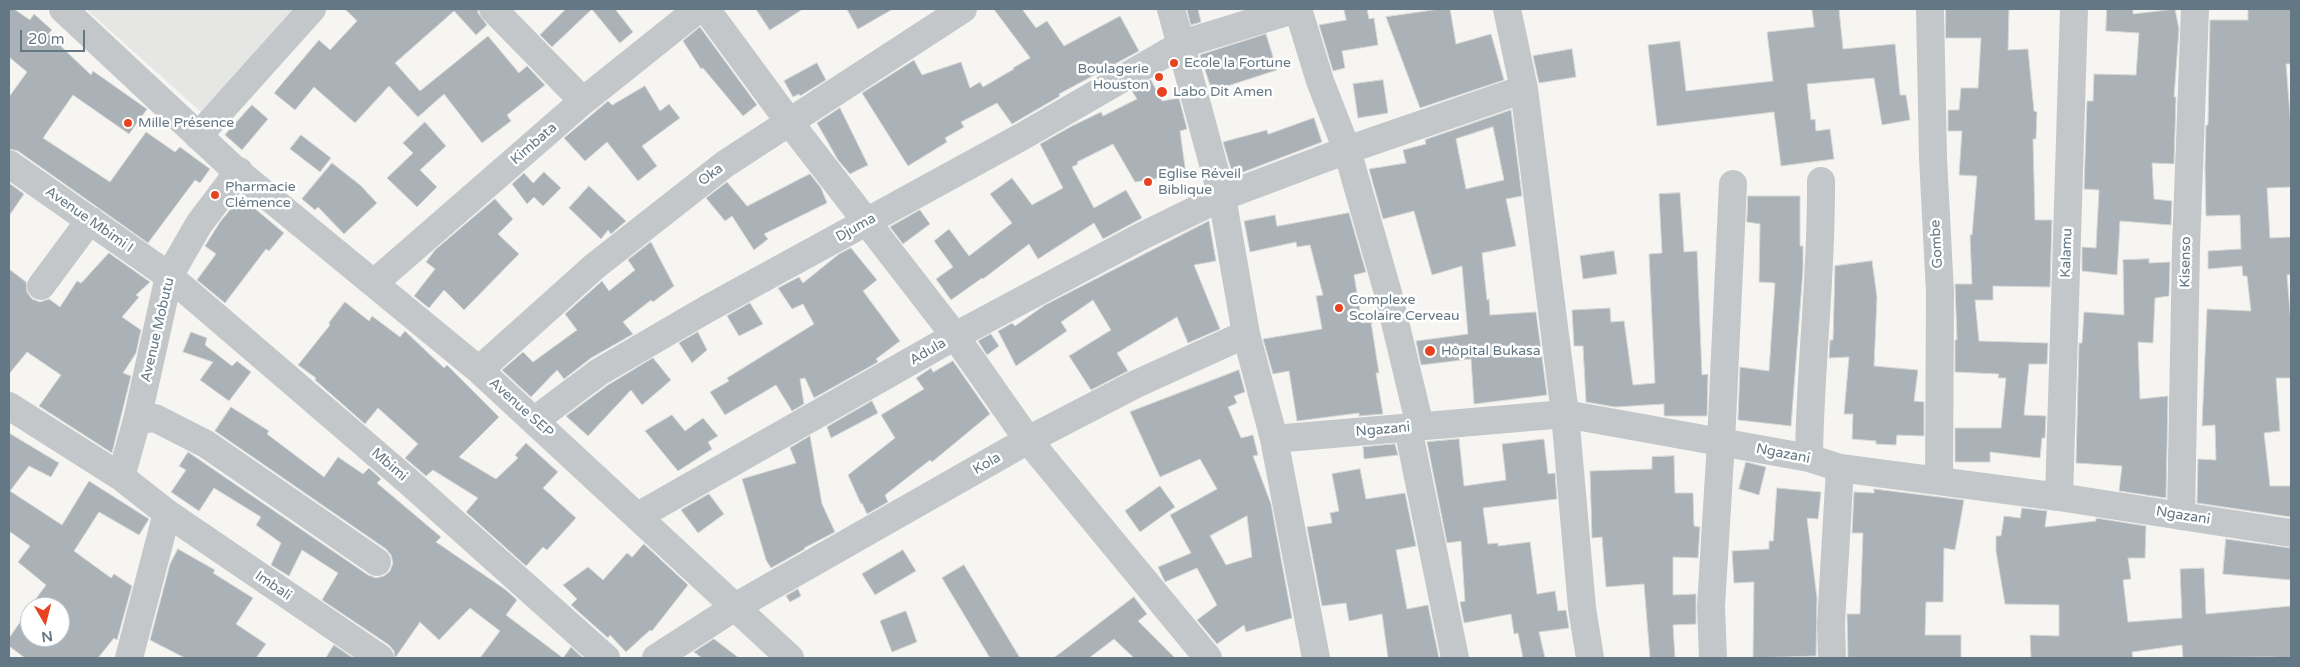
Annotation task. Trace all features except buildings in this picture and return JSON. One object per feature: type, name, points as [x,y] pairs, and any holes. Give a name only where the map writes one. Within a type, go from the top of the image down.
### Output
[{"type":"street","name":"Avenue SEP","points":[[63,9],[198,136],[479,370],[790,658]]},
{"type":"street","points":[[198,136],[312,9]]},
{"type":"street","points":[[493,9],[583,101]]},
{"type":"street","name":"Kimbata","points":[[374,283],[583,101],[698,9]]},
{"type":"street","points":[[706,9],[790,123],[955,336],[1028,440],[1208,658]]},
{"type":"street","name":"Oka","points":[[479,370],[645,224],[725,164],[963,9]]},
{"type":"street","points":[[1171,9],[1222,197],[1246,334],[1274,439],[1316,658]]},
{"type":"street","points":[[1297,9],[1320,80],[1346,150],[1388,293],[1455,658]]},
{"type":"street","name":"Djuma","points":[[535,420],[599,372],[707,309],[1015,141],[1182,44],[1297,9]]},
{"type":"street","points":[[1507,9],[1524,89],[1565,414],[1582,608],[1590,658]]},
{"type":"street","name":"Gombe","points":[[1930,9],[1933,158],[1940,293],[1939,480]]},
{"type":"street","name":"Kalamu","points":[[2059,497],[2074,9]]},
{"type":"street","name":"Kisenso","points":[[2181,516],[2186,248],[2195,9]]},
{"type":"street","name":"Adula","points":[[638,516],[955,336],[1142,236],[1222,197],[1346,150],[1524,89]]},
{"type":"street","name":"Avenue Mbimi I","points":[[9,164],[169,276]]},
{"type":"street","name":"Avenue Mobutu","points":[[121,477],[137,420],[169,276],[200,224],[239,171]]},
{"type":"street","points":[[1809,458],[1809,412],[1821,225],[1821,181]]},
{"type":"street","points":[[1713,658],[1711,606],[1733,184]]},
{"type":"street","points":[[41,286],[90,220]]},
{"type":"street","name":"Mbimi","points":[[169,276],[409,482],[606,658]]},
{"type":"street","name":"Kola","points":[[656,658],[735,607],[1028,440],[1136,384],[1246,334]]},
{"type":"street","points":[[9,406],[121,477]]},
{"type":"street","name":"Ngazani","points":[[1274,439],[1565,414],[1809,458],[1840,468],[2059,497],[2291,533]]},
{"type":"street","points":[[137,420],[155,418],[206,444],[377,562]]},
{"type":"street","points":[[1832,658],[1831,613],[1840,468]]},
{"type":"street","name":"Imbali","points":[[121,477],[167,514],[380,658]]},
{"type":"street","points":[[129,658],[167,514]]},
{"type":"shaded area","points":[[86,9],[295,9],[201,112]]},
{"type":"place","name":"Ecole la Fortune","points":[[1174,63]]},
{"type":"place","name":"Boulagerie Houston","points":[[1159,77]]},
{"type":"place","name":"Labo Dit Amen","points":[[1162,92]]},
{"type":"place","name":"Mille Présence","points":[[128,123]]},
{"type":"place","name":"Eglise Réveil Biblique","points":[[1148,182]]},
{"type":"place","name":"Pharmacie Clémence","points":[[215,195]]},
{"type":"place","name":"Complexe Scolaire Cerveau","points":[[1339,308]]},
{"type":"place","name":"Hôpital Bukasa","points":[[1430,351]]}]
